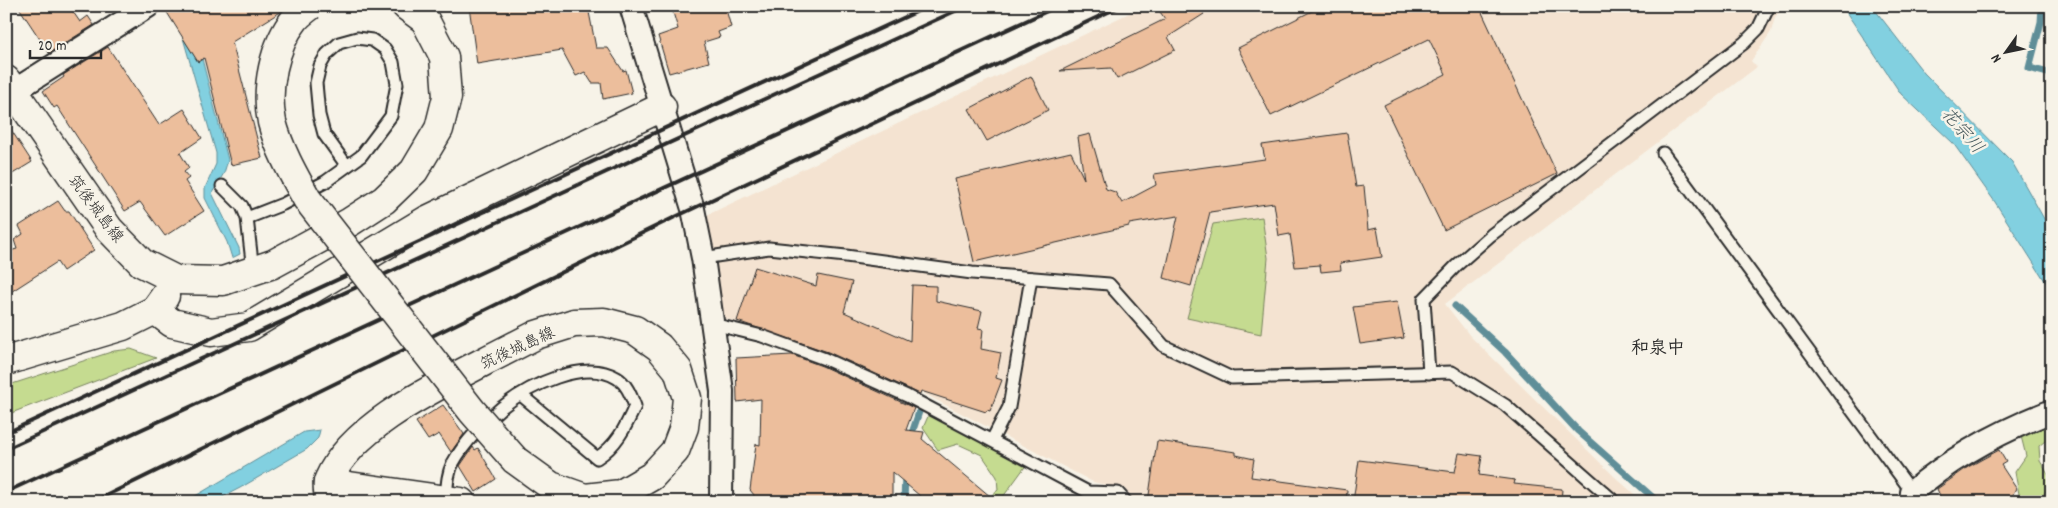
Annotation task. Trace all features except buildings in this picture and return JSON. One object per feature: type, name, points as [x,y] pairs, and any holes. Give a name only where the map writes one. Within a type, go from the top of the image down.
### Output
[{"type":"main road","name":"筑後城島線","points":[[310,6],[295,18],[281,42],[272,65],[270,92],[272,121],[286,162],[307,199],[472,411],[515,460],[551,486],[585,498],[621,494],[652,476],[675,451],[684,427],[687,398],[678,370],[659,347],[634,330],[604,322],[574,323],[536,335],[491,358],[416,398],[387,418],[348,448],[328,481],[329,492]]},
{"type":"main road","name":"筑後城島線","points":[[9,89],[109,229],[142,263],[176,280],[223,281],[273,264],[350,222],[384,200],[414,171],[439,129],[447,97],[444,57],[425,20],[406,6]]},
{"type":"main road","points":[[155,310],[172,323],[211,332],[249,326],[427,220],[662,107]]},
{"type":"main road","points":[[6,361],[123,326],[155,310],[176,280]]},
{"type":"main road","points":[[329,492],[454,501]]},
{"type":"street","points":[[9,89],[148,6]]},
{"type":"street","points":[[631,6],[693,209],[704,258],[722,391],[721,502]]},
{"type":"street","points":[[1912,497],[1926,480],[1966,452],[2009,428],[2052,411]]},
{"type":"lane","points":[[1430,372],[1424,299],[1456,266],[1492,235],[1744,43],[1758,29],[1769,6]]},
{"type":"lane","points":[[247,218],[283,204],[325,182],[361,156],[391,116],[397,84],[393,62],[385,49],[372,40],[358,38],[339,43],[327,54],[320,66],[316,84],[319,115],[324,134],[347,166]]},
{"type":"lane","points":[[1663,153],[1912,497]]},
{"type":"lane","points":[[222,186],[242,206],[247,218],[253,271]]},
{"type":"lane","points":[[704,258],[769,248],[972,273],[1109,284],[1164,346],[1232,378],[1452,372],[1505,405],[1615,502]]},
{"type":"lane","points":[[992,440],[1009,406],[1030,278]]},
{"type":"lane","points":[[713,324],[762,336],[825,359],[907,396],[1088,492],[1118,493],[1126,502]]},
{"type":"lane","points":[[454,501],[448,477],[453,463],[466,445],[500,408],[529,389],[564,374],[587,371],[602,372],[618,379],[628,390],[635,406],[622,434],[606,452],[597,458],[521,395]]},
{"type":"shaded area","points":[[1144,6],[1785,6],[1775,17],[1771,32],[1751,61],[1757,67],[1445,304],[1470,336],[1643,502],[1134,502],[1125,489],[1093,482],[917,390],[816,350],[724,318],[705,216]]},
{"type":"green space","points":[[1262,217],[1268,258],[1261,334],[1187,318],[1213,224]]},
{"type":"green space","points":[[131,349],[156,358],[6,415],[6,386],[114,351]]},
{"type":"green space","points":[[929,414],[1027,464],[1000,501],[992,495],[998,490],[997,477],[982,455],[958,444],[938,450],[923,428]]},
{"type":"green space","points":[[2052,417],[2052,438],[2050,437],[2039,446],[2040,461],[2052,481],[2052,486],[2044,493],[2050,502],[2012,502],[2019,494],[2015,472],[2026,456],[2020,432]]},
{"type":"water","name":"花宗川","points":[[1842,6],[1872,6],[1924,73],[2012,162],[2052,233],[2052,292],[1995,202],[1953,143],[1901,94]]},
{"type":"water","points":[[193,24],[228,160],[224,173],[212,193],[239,248],[240,254],[232,258],[227,242],[205,198],[205,188],[216,164],[216,153],[181,31]]},
{"type":"water","points":[[320,430],[318,438],[307,449],[240,488],[213,502],[191,502],[192,498],[304,432]]},
{"type":"waterway","points":[[2042,6],[2041,22],[2029,68],[2052,74]]},
{"type":"waterway","points":[[1455,306],[1505,352],[1578,431],[1658,502]]},
{"type":"waterway","points":[[910,439],[920,409]]},
{"type":"waterway","points":[[904,502],[905,474]]},
{"type":"railway","points":[[6,433],[929,6]]},
{"type":"railway","points":[[6,449],[966,6]]},
{"type":"railway","points":[[6,492],[1058,6]]},
{"type":"railway","points":[[93,502],[673,218],[1121,6]]},
{"type":"district","name":"和泉中","points":[[1658,347]]}]
